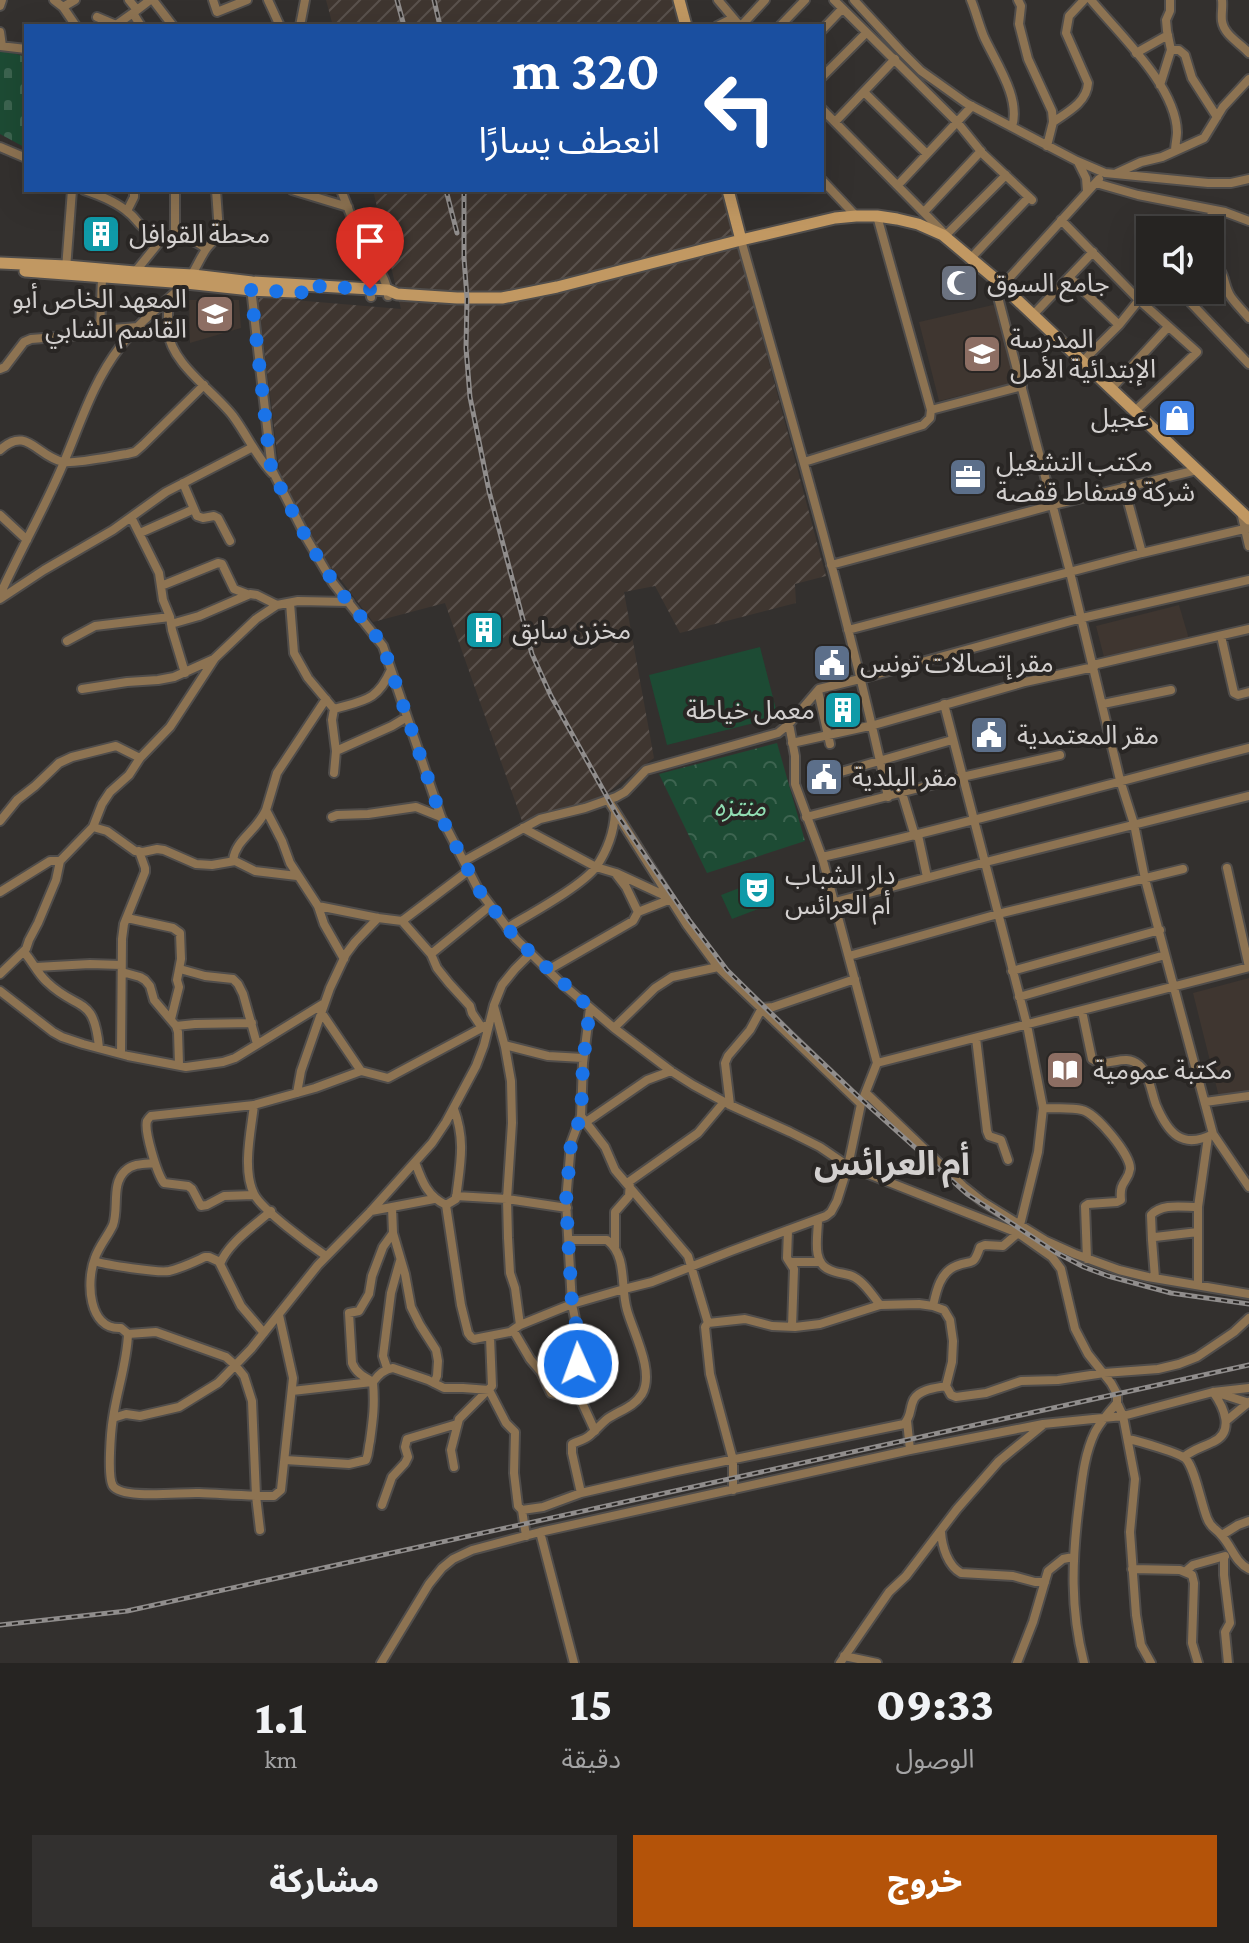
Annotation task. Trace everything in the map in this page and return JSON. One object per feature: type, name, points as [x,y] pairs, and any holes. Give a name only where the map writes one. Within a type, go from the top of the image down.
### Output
[{"type":"main road","points":[[679,0],[685,24]]},
{"type":"main road","points":[[729,192],[741,240]]},
{"type":"main road","points":[[0,270],[135,272],[252,286],[502,298],[835,218],[877,216],[897,219],[934,229],[957,245],[1197,470],[1246,522]]},
{"type":"main road","points":[[0,263],[65,270],[102,278],[189,279]]},
{"type":"street","points":[[0,6],[2,0]]},
{"type":"street","points":[[54,0],[75,24]]},
{"type":"street","points":[[63,7],[75,0]]},
{"type":"street","points":[[129,0],[140,24]]},
{"type":"street","points":[[117,24],[152,0],[171,24]]},
{"type":"street","points":[[213,0],[217,12],[247,0]]},
{"type":"street","points":[[268,0],[279,24]]},
{"type":"street","points":[[300,24],[305,0]]},
{"type":"street","points":[[718,0],[738,23],[765,0]]},
{"type":"street","points":[[782,24],[805,0]]},
{"type":"street","points":[[834,0],[1031,199],[971,258]]},
{"type":"street","points":[[854,0],[921,71],[972,106],[1077,161],[1105,173],[1249,186]]},
{"type":"street","points":[[971,0],[1014,105],[1012,127]]},
{"type":"street","points":[[1018,0],[1021,6],[1019,24],[1028,59],[1052,111],[1053,122],[1047,146]]},
{"type":"street","points":[[1053,122],[1077,104],[1088,91],[1088,83],[1066,33],[1069,16],[1084,0]]},
{"type":"street","points":[[1091,0],[1160,85],[1177,129],[1175,151]]},
{"type":"street","points":[[1160,85],[1171,50],[1166,20],[1170,0]]},
{"type":"street","points":[[1222,0],[1222,25],[1225,31],[1249,53]]},
{"type":"street","points":[[824,28],[842,9]]},
{"type":"street","points":[[97,17],[114,24]]},
{"type":"street","points":[[0,32],[1,46],[24,49]]},
{"type":"street","points":[[824,75],[866,33]]},
{"type":"street","points":[[1136,53],[1168,35]]},
{"type":"street","points":[[1171,50],[1179,50],[1185,55],[1192,78],[1217,117]]},
{"type":"street","points":[[835,122],[902,52]]},
{"type":"street","points":[[1116,174],[1204,138],[1235,92],[1249,79]]},
{"type":"street","points":[[864,92],[927,154]]},
{"type":"street","points":[[898,185],[972,106]]},
{"type":"street","points":[[824,111],[957,245]]},
{"type":"street","points":[[0,147],[24,157]]},
{"type":"street","points":[[924,212],[981,151]]},
{"type":"street","points":[[1077,161],[1086,178],[1087,191]]},
{"type":"street","points":[[1105,173],[998,281],[1120,780],[1205,1102],[1210,1136],[1198,1207],[1198,1285]]},
{"type":"street","points":[[946,235],[1006,175]]},
{"type":"street","points":[[1231,183],[1249,179]]},
{"type":"street","points":[[824,182],[856,216]]},
{"type":"street","points":[[1096,183],[1249,221]]},
{"type":"street","points":[[65,270],[72,192]]},
{"type":"street","points":[[90,192],[127,211],[148,230],[188,238],[206,249]]},
{"type":"street","points":[[127,211],[134,192]]},
{"type":"street","points":[[175,192],[175,236]]},
{"type":"street","points":[[0,597],[101,376],[122,344],[189,279],[206,249],[215,240],[219,232],[216,192]]},
{"type":"street","points":[[299,192],[348,207]]},
{"type":"street","points":[[342,192],[364,249],[371,293]]},
{"type":"street","points":[[1211,216],[1213,210]]},
{"type":"street","points":[[804,462],[923,425],[930,418],[931,410],[877,216]]},
{"type":"street","points":[[1061,220],[1136,297]]},
{"type":"street","points":[[135,272],[165,235]]},
{"type":"street","points":[[741,240],[804,462],[888,797]]},
{"type":"street","points":[[364,249],[382,272],[392,293]]},
{"type":"street","points":[[1033,315],[1093,252]]},
{"type":"street","points":[[1224,276],[1228,293],[1249,318]]},
{"type":"street","points":[[1069,277],[1119,325]]},
{"type":"street","points":[[100,330],[102,278]]},
{"type":"street","points":[[252,286],[272,470],[333,583],[383,646],[441,817],[468,871],[490,906],[530,954],[614,1028],[671,1071],[727,1104],[820,1147],[848,1166],[1019,1229],[1119,1270],[1249,1294]]},
{"type":"street","points":[[168,299],[168,332],[172,345],[183,362],[231,414],[275,477]]},
{"type":"street","points":[[1082,362],[1136,304]]},
{"type":"street","points":[[1135,411],[1197,352],[1143,304]]},
{"type":"street","points":[[1192,304],[1249,364]]},
{"type":"street","points":[[0,369],[5,367],[24,342],[31,339],[138,327],[168,332]]},
{"type":"street","points":[[1111,389],[1168,327]]},
{"type":"street","points":[[0,450],[15,439],[23,440],[64,462],[135,452],[204,385]]},
{"type":"street","points":[[931,410],[1022,386]]},
{"type":"street","points":[[0,597],[131,517],[166,492],[253,447]]},
{"type":"street","points":[[831,565],[1197,470]]},
{"type":"street","points":[[183,483],[199,518],[218,518],[230,541]]},
{"type":"street","points":[[1124,487],[1142,553]]},
{"type":"street","points":[[140,533],[194,509]]},
{"type":"street","points":[[0,515],[27,540]]},
{"type":"street","points":[[131,517],[159,573],[163,600],[185,673]]},
{"type":"street","points":[[848,630],[1142,553],[1246,522],[1249,546]]},
{"type":"street","points":[[161,586],[218,563],[222,564],[234,589],[277,605]]},
{"type":"street","points":[[464,861],[540,819],[585,808],[625,792],[646,770],[772,735],[789,724],[823,688],[1082,618],[1249,580]]},
{"type":"street","points":[[67,641],[95,626],[199,616],[250,594]]},
{"type":"street","points":[[0,974],[24,952],[56,880],[60,861],[93,827],[106,796],[129,775],[140,758],[170,727],[215,658],[256,619],[277,605],[298,601],[349,602]]},
{"type":"street","points":[[290,603],[294,653],[308,678],[334,709],[334,773]]},
{"type":"street","points":[[792,743],[829,740],[1025,682],[1249,629]]},
{"type":"street","points":[[1221,636],[1234,693],[1249,692]]},
{"type":"street","points":[[82,689],[158,680],[185,673],[215,658]]},
{"type":"street","points":[[334,709],[372,696],[379,691],[391,670]]},
{"type":"street","points":[[1103,704],[1171,690]]},
{"type":"street","points":[[818,691],[829,740]]},
{"type":"street","points":[[233,860],[237,846],[256,827],[266,810],[277,773],[326,699]]},
{"type":"street","points":[[933,1306],[936,1289],[953,1267],[976,1259],[980,1247],[1003,1246],[1019,1229],[1038,1152],[1043,1108],[1027,1025],[944,704]]},
{"type":"street","points":[[336,751],[407,717]]},
{"type":"street","points":[[446,1205],[461,1305],[468,1333],[474,1339],[517,1328],[572,1304],[652,1282],[831,1212],[848,1166],[861,1104],[877,1063],[822,857],[795,784],[795,756],[789,724]]},
{"type":"street","points":[[841,772],[952,740]]},
{"type":"street","points":[[0,821],[17,800],[66,760],[116,746],[140,758]]},
{"type":"street","points":[[822,857],[916,836],[1249,748]]},
{"type":"street","points":[[806,817],[1060,755]]},
{"type":"street","points":[[902,793],[927,877]]},
{"type":"street","points":[[835,902],[1249,796]]},
{"type":"street","points":[[608,800],[718,967],[861,1104]]},
{"type":"street","points":[[332,817],[416,807],[441,817]]},
{"type":"street","points":[[266,810],[290,863],[318,906],[324,924],[344,959]]},
{"type":"street","points":[[507,928],[583,880],[596,867],[609,842],[615,813]]},
{"type":"street","points":[[93,827],[107,831],[139,851],[164,850],[196,864],[212,865],[233,860],[255,871],[297,876]]},
{"type":"street","points":[[523,828],[596,867],[671,899]]},
{"type":"street","points":[[121,1054],[122,939],[145,872],[139,851]]},
{"type":"street","points":[[0,892],[50,861],[60,861]]},
{"type":"street","points":[[877,1063],[1249,967],[1227,868]]},
{"type":"street","points":[[849,956],[998,914],[1183,869]]},
{"type":"street","points":[[402,921],[468,871]]},
{"type":"street","points":[[616,873],[638,912]]},
{"type":"street","points":[[548,970],[633,921],[638,912],[671,899]]},
{"type":"street","points":[[318,906],[402,921],[431,954],[437,968],[470,1006],[472,1013],[486,1026]]},
{"type":"street","points":[[431,954],[490,906]]},
{"type":"street","points":[[127,918],[177,929],[180,933],[178,997],[173,1022]]},
{"type":"street","points":[[297,1093],[322,1008],[344,959],[378,918]]},
{"type":"street","points":[[1012,971],[1160,930]]},
{"type":"street","points":[[24,952],[49,984],[91,1013],[96,1023],[99,1048]]},
{"type":"street","points":[[113,1418],[126,1414],[140,1416],[179,1407],[218,1383],[264,1333],[326,1256],[432,1143],[476,1066],[484,1045],[486,1026],[502,985],[530,954]]},
{"type":"street","points":[[1019,997],[1165,955]]},
{"type":"street","points":[[36,967],[90,964],[121,969],[145,980],[154,1000],[178,1032],[179,1064]]},
{"type":"street","points":[[614,1028],[655,988],[672,977],[718,967]]},
{"type":"street","points":[[180,969],[233,979],[243,994],[257,1044]]},
{"type":"street","points":[[762,1008],[855,979]]},
{"type":"street","points":[[0,991],[62,1037],[121,1054],[192,1067],[235,1058],[322,1008]]},
{"type":"street","points":[[494,1005],[511,1081],[512,1123],[507,1199],[510,1273],[515,1288],[517,1328],[530,1359],[541,1372],[551,1393],[579,1396],[595,1431]]},
{"type":"street","points":[[322,1008],[361,1071]]},
{"type":"street","points":[[578,1364],[567,1208],[571,1143],[584,1119],[583,1058],[590,1008]]},
{"type":"street","points":[[615,1248],[615,1212],[629,1196],[630,1181],[698,1133],[727,1104],[725,1063],[762,1008]]},
{"type":"street","points":[[1082,1011],[1092,1059],[1102,1064],[1123,1059],[1136,1063],[1143,1069],[1157,1106],[1174,1135],[1190,1141],[1210,1136]]},
{"type":"street","points":[[173,1022],[252,1023]]},
{"type":"street","points":[[254,1195],[224,1196],[201,1206],[188,1186],[164,1183],[157,1173],[146,1123],[151,1116],[254,1105],[361,1071],[388,1078],[486,1026]]},
{"type":"street","points":[[976,1038],[987,1131],[989,1136],[1001,1140],[1008,1160]]},
{"type":"street","points":[[505,1045],[548,1056],[583,1058]]},
{"type":"street","points":[[584,1119],[647,1080],[671,1071]]},
{"type":"street","points":[[866,1093],[963,1186],[1019,1229],[1052,1257],[1061,1269],[1075,1329],[1088,1354],[1117,1394],[1123,1416],[1135,1479],[1130,1532],[1139,1633],[1141,1645],[1151,1663]]},
{"type":"street","points":[[1205,1102],[1249,1096]]},
{"type":"street","points":[[254,1105],[249,1165],[254,1195],[326,1256]]},
{"type":"street","points":[[1043,1108],[1090,1113],[1110,1134],[1129,1162],[1128,1174],[1120,1188],[1121,1200],[1085,1206],[1087,1259]]},
{"type":"street","points":[[415,1162],[426,1189],[434,1199],[446,1205],[452,1203],[456,1196],[462,1147],[454,1109]]},
{"type":"street","points":[[584,1119],[605,1147],[615,1170],[688,1256],[708,1323],[705,1327],[710,1374],[733,1460],[733,1490]]},
{"type":"street","points":[[1210,1136],[1249,1187]]},
{"type":"street","points":[[155,1163],[133,1166],[120,1177],[116,1213],[94,1261],[91,1289],[94,1311],[112,1329],[121,1328],[128,1334],[156,1332],[226,1357],[244,1376],[252,1401],[260,1530]]},
{"type":"street","points":[[456,1196],[507,1199],[567,1208]]},
{"type":"street","points":[[371,1211],[434,1199]]},
{"type":"street","points":[[1155,1278],[1151,1215],[1156,1210],[1174,1206],[1198,1207]]},
{"type":"street","points":[[392,1207],[393,1233],[411,1307],[436,1350],[438,1361],[434,1383]]},
{"type":"street","points":[[220,1262],[242,1236],[271,1211]]},
{"type":"street","points":[[818,1219],[819,1262],[829,1270],[858,1279],[880,1305]]},
{"type":"street","points":[[788,1230],[787,1258],[794,1269],[792,1327]]},
{"type":"street","points":[[1152,1240],[1155,1237],[1198,1232]]},
{"type":"street","points":[[373,1382],[354,1369],[349,1313],[359,1311],[367,1299],[383,1247],[393,1233]]},
{"type":"street","points":[[569,1240],[607,1240],[618,1252],[626,1307],[642,1353],[646,1381],[634,1403],[571,1447],[581,1493]]},
{"type":"street","points":[[94,1261],[106,1266],[159,1272],[171,1271],[209,1257],[220,1262],[241,1306],[264,1333]]},
{"type":"street","points":[[387,1368],[383,1356],[391,1293],[400,1260]]},
{"type":"street","points":[[790,1262],[819,1262]]},
{"type":"street","points":[[708,1323],[745,1319],[792,1327],[820,1324],[880,1305],[933,1306],[944,1310],[950,1320],[952,1362],[946,1386],[956,1397],[986,1393],[1021,1381],[1058,1380],[1179,1364],[1197,1357],[1249,1318]]},
{"type":"street","points":[[128,1334],[113,1418],[111,1452],[111,1482],[119,1491],[274,1496],[281,1490],[292,1391],[291,1368],[279,1315]]},
{"type":"street","points":[[454,1467],[451,1450],[457,1424],[468,1408],[489,1390],[493,1381],[490,1337]]},
{"type":"street","points":[[387,1368],[404,1371],[444,1388],[489,1390]]},
{"type":"street","points":[[292,1391],[373,1382],[387,1368]]},
{"type":"street","points":[[285,1460],[349,1464],[366,1460],[373,1426],[373,1382]]},
{"type":"street","points":[[522,1510],[677,1471],[904,1424],[910,1418],[914,1398],[922,1392],[946,1386]]},
{"type":"street","points":[[381,1663],[429,1584],[453,1559],[472,1550],[540,1532],[910,1450],[1043,1424],[1123,1416],[1213,1392],[1249,1388]]},
{"type":"street","points":[[489,1390],[506,1423],[515,1432],[514,1473],[526,1536]]},
{"type":"street","points":[[1213,1392],[1249,1402]]},
{"type":"street","points":[[1184,1457],[1196,1448],[1216,1441],[1225,1432],[1226,1421],[1213,1392]]},
{"type":"street","points":[[1226,1421],[1249,1402]]},
{"type":"street","points":[[1084,1663],[1076,1630],[1073,1557],[1087,1453],[1104,1417],[1117,1403]]},
{"type":"street","points":[[907,1421],[910,1450]]},
{"type":"street","points":[[382,1505],[392,1477],[408,1457],[405,1447],[407,1439],[457,1424]]},
{"type":"street","points":[[877,1663],[842,1660],[889,1592],[906,1576],[957,1509],[999,1461],[1043,1424]]},
{"type":"street","points":[[1128,1439],[1184,1457],[1209,1522],[1222,1535],[1228,1554],[1224,1575],[1230,1623],[1225,1632],[1228,1663]]},
{"type":"street","points":[[1222,1535],[1249,1521]]},
{"type":"street","points":[[941,1531],[945,1550],[961,1573],[1013,1576],[1045,1582]]},
{"type":"street","points":[[540,1532],[574,1663]]},
{"type":"street","points":[[1186,1571],[1193,1565],[1228,1554]]},
{"type":"street","points":[[1228,1554],[1249,1569]]},
{"type":"street","points":[[1017,1663],[1048,1571],[1063,1559],[1073,1557]]},
{"type":"street","points":[[1132,1569],[1186,1571],[1192,1575],[1192,1643],[1198,1663]]},
{"type":"shaded area","points":[[326,0],[672,0],[678,24],[332,24]]},
{"type":"shaded area","points":[[373,192],[724,192],[826,576],[795,584],[796,603],[680,633],[655,586],[624,592],[654,758],[594,803],[522,821],[445,603],[373,622],[309,538],[280,476],[258,297],[401,309]]},
{"type":"shaded area","name":"المعهد الخاص أبو القاسم الشابي","points":[[189,300],[239,300],[241,328],[190,343]]},
{"type":"shaded area","points":[[997,304],[1015,382],[939,401],[919,322]]},
{"type":"shaded area","points":[[1179,605],[1189,639],[1105,661],[1096,626]]},
{"type":"shaded area","points":[[1249,978],[1249,1093],[1219,1097],[1193,993]]},
{"type":"green space","points":[[0,49],[24,56],[24,147],[0,134]]},
{"type":"green space","points":[[760,647],[778,717],[667,745],[649,675]]},
{"type":"green space","name":"منتزه","points":[[777,743],[805,841],[707,873],[659,774]]},
{"type":"green space","points":[[765,878],[774,903],[732,919],[721,895]]},
{"type":"railway","points":[[397,0],[403,24]]},
{"type":"railway","points":[[434,0],[440,24]]},
{"type":"railway","points":[[447,192],[457,233]]},
{"type":"railway","points":[[464,192],[466,348],[470,397],[489,491],[532,654],[551,696],[616,813],[689,920],[727,970],[862,1100],[967,1194],[1055,1252],[1084,1267],[1171,1293],[1249,1304]]},
{"type":"railway","points":[[0,1625],[127,1611],[1249,1365]]},
{"type":"place","name":"محطة القوافل","points":[[101,234]]},
{"type":"place","name":"جامع السوق","points":[[959,283]]},
{"type":"place","name":"المعهد الخاص أبو القاسم الشابي","points":[[215,314]]},
{"type":"place","name":"المدرسة الإبتدائية الأمل","points":[[982,354]]},
{"type":"place","name":"عجيل","points":[[1177,418]]},
{"type":"place","name":"مكتب التشغيل شركة فسفاط قفصة","points":[[968,477]]},
{"type":"place","name":"مخزن سابق","points":[[484,630]]},
{"type":"place","name":"مقر إتصالات تونس","points":[[832,663]]},
{"type":"place","name":"معمل خياطة","points":[[843,710]]},
{"type":"place","name":"مقر المعتمدية","points":[[989,735]]},
{"type":"place","name":"مقر البلدية","points":[[824,777]]},
{"type":"place","name":"دار الشباب أم العرائس","points":[[757,890]]},
{"type":"place","name":"مكتبة عمومية","points":[[1065,1070]]},
{"type":"district","name":"أم العرائس","points":[[892,1163]]},
{"type":"route","points":[[370,289],[314,286],[314,293],[251,290],[270,462],[307,539],[333,583],[383,646],[441,817],[478,889],[530,954],[590,1008],[583,1063],[581,1116],[571,1143],[566,1201],[572,1304],[579,1339],[578,1364]]}]
